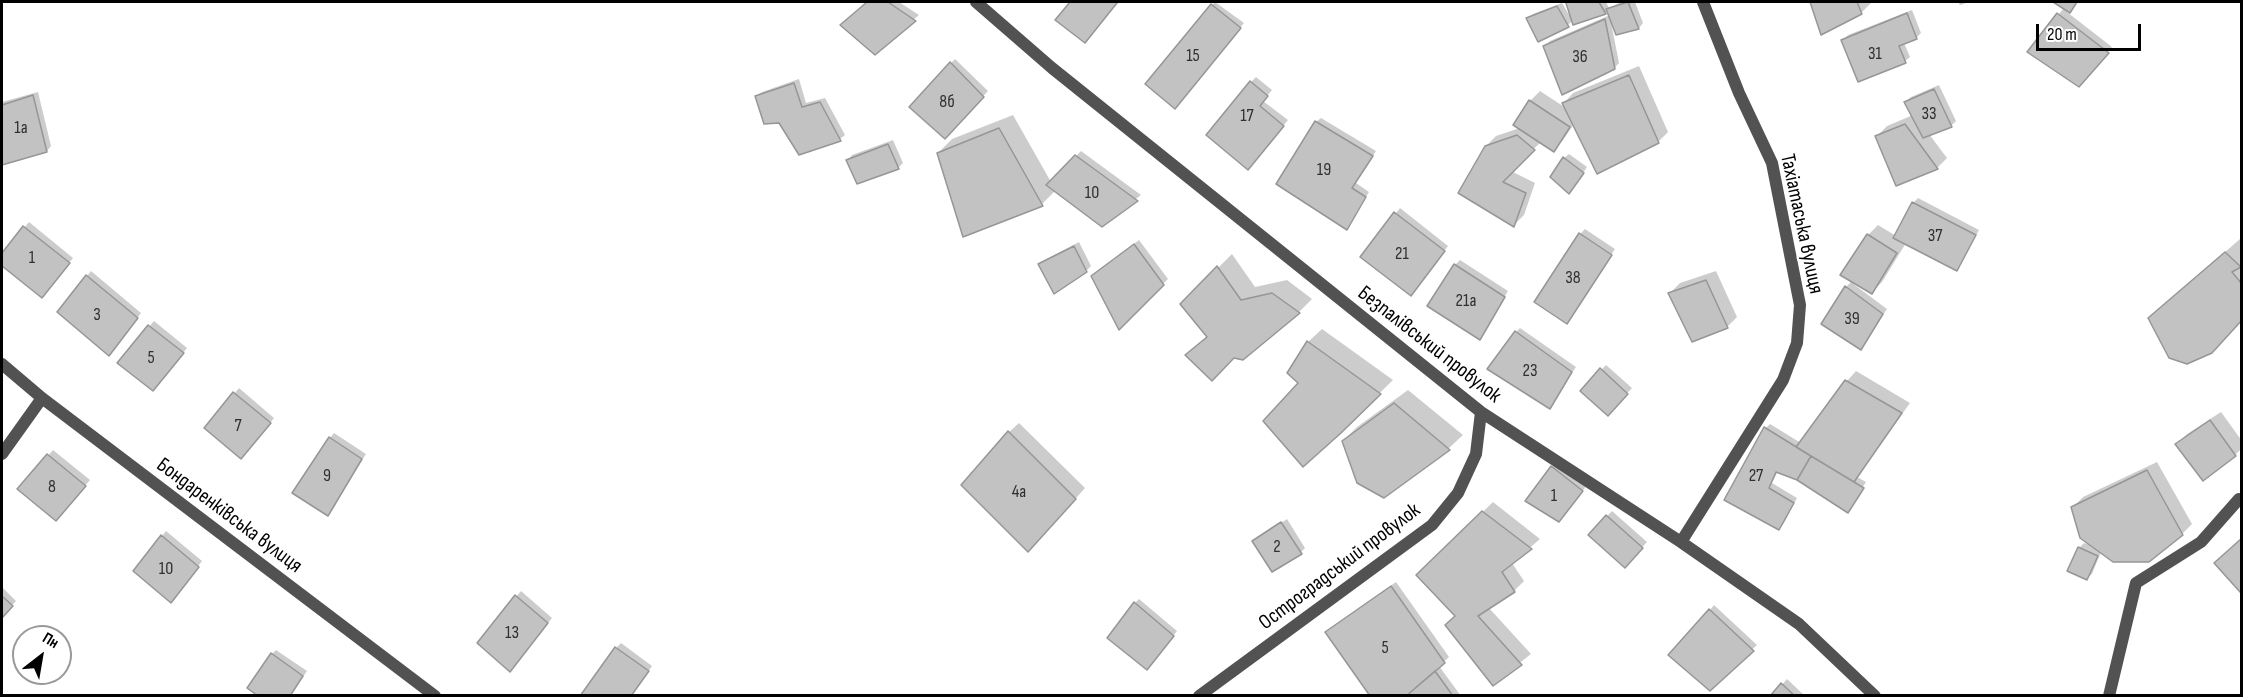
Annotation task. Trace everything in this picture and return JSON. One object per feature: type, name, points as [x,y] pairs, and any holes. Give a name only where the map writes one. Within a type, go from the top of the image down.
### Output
[{"type":"street","name":"Безпалівський провулок","points":[[976,2],[1052,68],[1481,412],[1681,542],[1799,624],[1875,696]]},
{"type":"street","name":"Тахіатаська вулиця","points":[[1681,542],[1783,380],[1797,343],[1800,304],[1772,163],[1739,93],[1703,2]]},
{"type":"street","name":"Бондаренківська вулиця","points":[[2,364],[42,398],[435,696]]},
{"type":"street","points":[[2,454],[42,398]]},
{"type":"street","name":"Остроградський провулок","points":[[1199,696],[1432,525],[1458,493],[1476,454],[1481,412]]},
{"type":"street","points":[[2109,696],[2136,583],[2201,542],[2239,499]]},
{"type":"building","points":[[867,2],[888,2],[916,21],[875,55],[840,25]]},
{"type":"building","points":[[1070,2],[1117,3],[1085,43],[1055,20]]},
{"type":"building","points":[[1599,2],[1606,14],[1573,25],[1566,3]]},
{"type":"building","points":[[1628,2],[1639,29],[1616,35],[1606,9]]},
{"type":"building","points":[[1810,2],[1857,2],[1862,14],[1821,35]]},
{"type":"building","points":[[2053,2],[2077,2],[2070,13]]},
{"type":"building","points":[[1211,4],[1241,28],[1175,109],[1145,84]]},
{"type":"building","points":[[1557,6],[1569,27],[1538,42],[1526,18]]},
{"type":"building","points":[[1907,13],[1917,39],[1899,46],[1906,63],[1858,82],[1841,40]]},
{"type":"building","points":[[2057,13],[2109,53],[2079,87],[2027,52]]},
{"type":"building","points":[[1605,19],[1615,69],[1562,95],[1543,46]]},
{"type":"building","points":[[950,62],[984,97],[945,139],[909,107]]},
{"type":"building","points":[[1629,75],[1659,143],[1597,174],[1562,103]]},
{"type":"building","points":[[1250,81],[1268,96],[1260,106],[1284,126],[1248,170],[1206,135]]},
{"type":"building","points":[[794,83],[802,107],[820,102],[841,141],[799,155],[779,123],[764,124],[755,96]]},
{"type":"building","points":[[1934,89],[1952,127],[1923,138],[1904,102]]},
{"type":"building","points":[[33,95],[47,152],[2,165],[2,105]]},
{"type":"building","points":[[1529,100],[1570,127],[1554,152],[1513,125]]},
{"type":"building","points":[[1315,121],[1373,156],[1352,188],[1366,197],[1347,230],[1276,184]]},
{"type":"building","points":[[1905,124],[1938,169],[1896,186],[1875,136]]},
{"type":"building","points":[[999,128],[1043,206],[963,237],[937,153]]},
{"type":"building","points":[[1517,135],[1535,150],[1503,182],[1526,193],[1514,227],[1458,193],[1485,146]]},
{"type":"building","points":[[888,144],[899,169],[857,184],[846,160]]},
{"type":"building","points":[[1075,155],[1138,201],[1102,227],[1046,185]]},
{"type":"building","points":[[1563,157],[1584,173],[1569,194],[1550,177]]},
{"type":"building","points":[[1912,202],[1976,235],[1957,271],[1893,238]]},
{"type":"building","points":[[1394,212],[1445,251],[1411,296],[1360,257]]},
{"type":"building","points":[[23,226],[70,263],[42,298],[2,266],[2,253]]},
{"type":"building","points":[[1579,233],[1612,255],[1567,324],[1534,302]]},
{"type":"building","points":[[1867,234],[1897,253],[1872,294],[1840,275]]},
{"type":"building","points":[[1134,244],[1164,285],[1119,330],[1091,276]]},
{"type":"building","points":[[1074,246],[1087,272],[1054,294],[1038,264]]},
{"type":"building","points":[[2225,252],[2241,267],[2232,272],[2242,284],[2242,320],[2212,353],[2187,364],[2169,358],[2148,318]]},
{"type":"building","points":[[1454,264],[1505,297],[1480,340],[1427,306]]},
{"type":"building","points":[[1217,266],[1241,300],[1272,293],[1300,313],[1243,360],[1234,358],[1212,381],[1185,355],[1207,337],[1180,304]]},
{"type":"building","points":[[86,275],[138,318],[109,356],[57,312]]},
{"type":"building","points":[[1706,280],[1728,328],[1692,342],[1668,293]]},
{"type":"building","points":[[1845,286],[1883,314],[1861,350],[1821,324]]},
{"type":"building","points":[[148,325],[184,353],[153,391],[117,363]]},
{"type":"building","points":[[1515,331],[1572,372],[1550,409],[1487,369]]},
{"type":"building","points":[[1307,341],[1381,394],[1303,467],[1263,421],[1298,383],[1287,373]]},
{"type":"building","points":[[1600,368],[1628,394],[1608,416],[1580,391]]},
{"type":"building","points":[[1845,380],[1902,413],[1854,482],[1796,447]]},
{"type":"building","points":[[233,392],[271,423],[241,459],[204,428]]},
{"type":"building","points":[[1394,403],[1450,450],[1384,498],[1357,483],[1342,441]]},
{"type":"building","points":[[2210,420],[2236,456],[2203,481],[2175,444]]},
{"type":"building","points":[[1764,427],[1811,456],[1797,480],[1776,472],[1769,488],[1794,503],[1779,530],[1724,500]]},
{"type":"building","points":[[1008,431],[1076,499],[1028,552],[961,485]]},
{"type":"building","points":[[329,437],[362,459],[328,516],[292,493]]},
{"type":"building","points":[[47,454],[86,486],[56,521],[17,489]]},
{"type":"building","points":[[1811,456],[1864,488],[1848,513],[1797,480]]},
{"type":"building","points":[[1551,466],[1583,491],[1559,522],[1525,501]]},
{"type":"building","points":[[2147,470],[2183,535],[2149,562],[2113,562],[2080,538],[2071,507]]},
{"type":"building","points":[[1482,511],[1532,549],[1502,572],[1515,592],[1478,616],[1522,665],[1493,686],[1445,625],[1455,616],[1416,575]]},
{"type":"building","points":[[1606,515],[1643,548],[1625,568],[1588,535]]},
{"type":"building","points":[[1281,522],[1302,554],[1272,572],[1252,541]]},
{"type":"building","points":[[161,535],[199,567],[171,603],[133,571]]},
{"type":"building","points":[[2242,538],[2242,590],[2240,592],[2214,563]]},
{"type":"building","points":[[2078,547],[2098,556],[2087,580],[2067,571]]},
{"type":"building","points":[[1391,586],[1445,663],[1406,696],[1370,696],[1325,632]]},
{"type":"building","points":[[515,595],[548,623],[510,672],[477,643]]},
{"type":"building","points":[[2,596],[13,606],[2,618]]},
{"type":"building","points":[[1134,602],[1174,636],[1147,670],[1107,638]]},
{"type":"building","points":[[1709,609],[1754,651],[1710,691],[1668,655]]},
{"type":"building","points":[[615,647],[649,671],[631,696],[580,696]]},
{"type":"building","points":[[271,653],[303,676],[290,696],[258,696],[247,688]]},
{"type":"building","points":[[1435,671],[1453,696],[1406,696]]},
{"type":"building","points":[[1781,683],[1795,696],[1770,696]]}]
